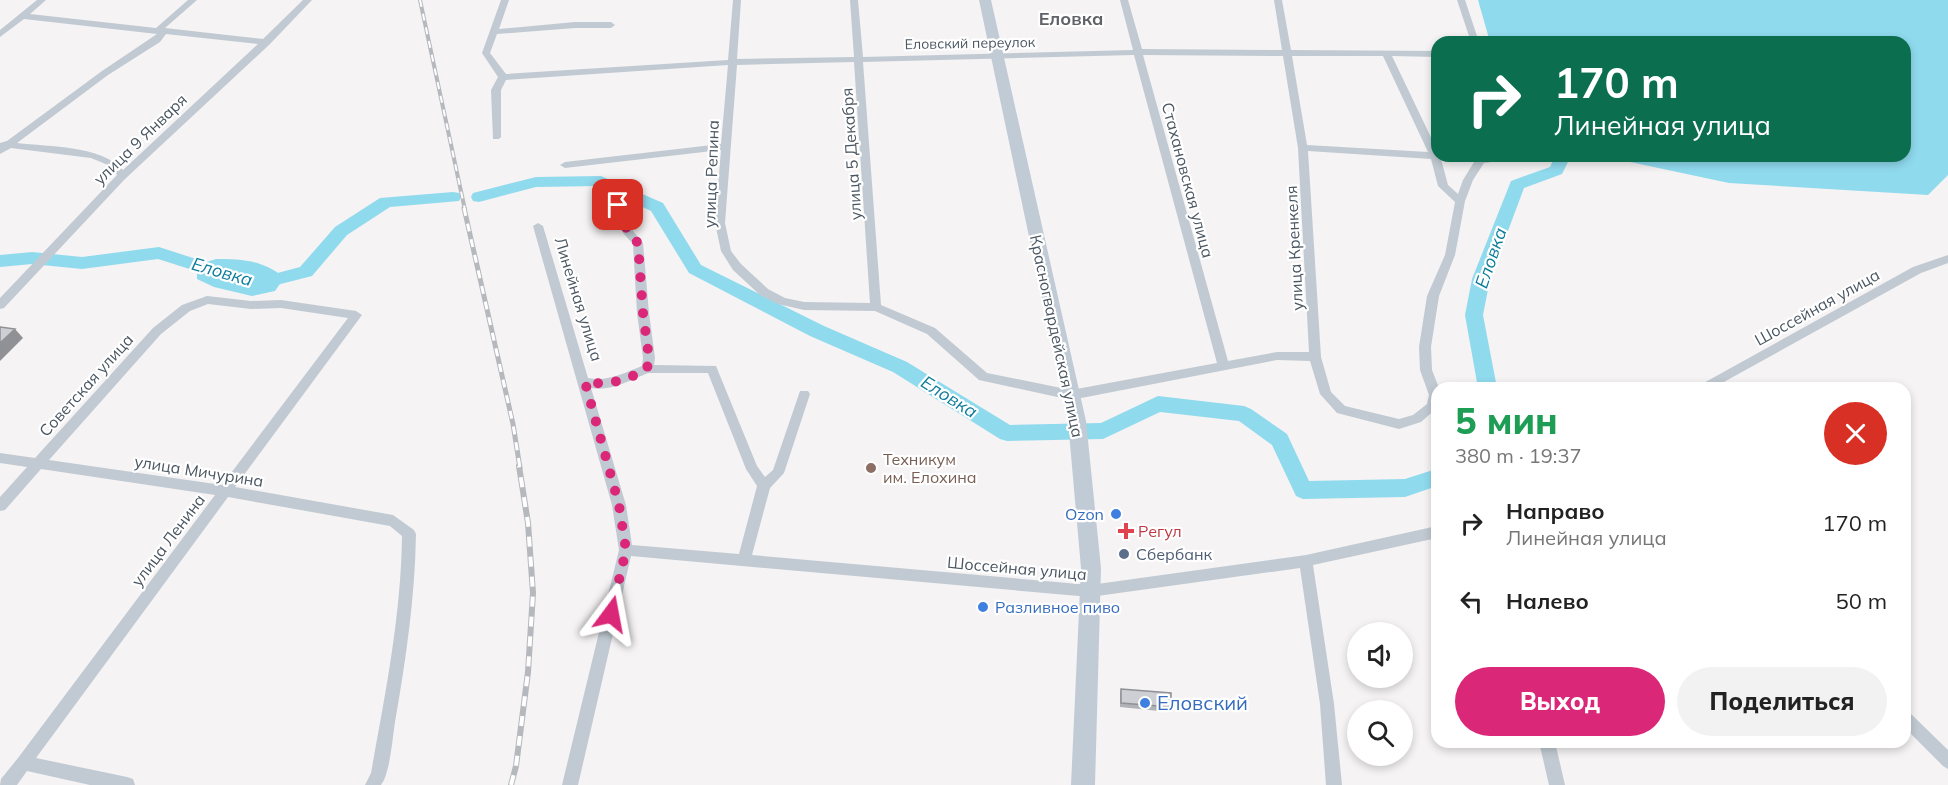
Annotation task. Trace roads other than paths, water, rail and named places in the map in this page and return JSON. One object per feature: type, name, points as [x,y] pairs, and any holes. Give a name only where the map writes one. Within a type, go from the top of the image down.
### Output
[{"type":"main road","name":"Красногвардейская улица","points":[[986,0],[1080,443],[1091,567],[1083,785]]},
{"type":"street","points":[[0,34],[42,0]]},
{"type":"street","points":[[159,30],[193,0]]},
{"type":"street","name":"улица 9 Января","points":[[0,306],[60,246],[123,176],[267,42],[308,0]]},
{"type":"street","points":[[496,137],[496,90],[503,77],[486,53],[505,0]]},
{"type":"street","name":"улица Репина","points":[[737,0],[720,223],[726,251],[737,267],[764,292],[782,301],[804,306],[876,307]]},
{"type":"street","name":"улица 5 Декабря","points":[[854,0],[876,307]]},
{"type":"street","name":"Стахановская улица","points":[[1124,0],[1224,367]]},
{"type":"street","name":"улица Кренкеля","points":[[1278,0],[1304,148],[1315,357],[1326,394],[1341,410],[1399,424],[1417,419],[1431,407]]},
{"type":"street","points":[[1461,0],[1473,36]]},
{"type":"street","points":[[24,16],[267,42]]},
{"type":"street","points":[[495,32],[575,25],[611,25]]},
{"type":"street","points":[[3,146],[105,73],[157,40],[162,34],[159,30]]},
{"type":"street","name":"Еловский переулок","points":[[503,77],[733,62],[1137,52],[1287,51],[1431,54]]},
{"type":"street","points":[[1386,53],[1431,144]]},
{"type":"street","points":[[3,146],[93,155],[111,163],[123,176]]},
{"type":"street","points":[[565,165],[724,147]]},
{"type":"street","points":[[1304,148],[1431,156]]},
{"type":"street","points":[[1438,162],[1443,186],[1460,201],[1468,180],[1480,162]]},
{"type":"street","name":"улица Кренкеля","points":[[1431,384],[1426,370],[1425,347],[1433,296],[1450,255],[1460,201]]},
{"type":"street","points":[[618,205],[628,233],[638,243],[649,358],[647,369]]},
{"type":"street","name":"Линейная улица","points":[[538,226],[619,505],[626,550],[575,784]]},
{"type":"street","name":"Шоссейная улица","points":[[1715,382],[1917,270],[1948,259]]},
{"type":"street","name":"Советская улица","points":[[0,506],[157,331],[186,308],[207,300],[250,305],[281,304],[356,315]]},
{"type":"street","points":[[876,307],[931,331],[982,377],[1071,395],[1277,356],[1315,357]]},
{"type":"street","name":"улица Ленина","points":[[7,785],[356,315]]},
{"type":"street","name":"Линейная улица","points":[[585,382],[599,385],[614,382],[647,369],[712,369],[752,469],[764,485]]},
{"type":"street","points":[[744,561],[764,485],[778,473],[804,394]]},
{"type":"street","name":"улица Мичурина","points":[[0,458],[225,491],[393,521],[409,534],[410,576],[378,775],[373,785]]},
{"type":"street","name":"Шоссейная улица","points":[[626,550],[1090,591],[1306,561],[1431,534]]},
{"type":"street","points":[[1306,561],[1327,704],[1334,785]]},
{"type":"street","points":[[1911,724],[1948,761]]},
{"type":"street","points":[[1548,748],[1557,785]]},
{"type":"street","points":[[23,763],[127,785]]},
{"type":"water","points":[[1478,0],[1948,0],[1948,175],[1928,195],[1729,183],[1630,162],[1911,162],[1911,36],[1488,36]]},
{"type":"water","points":[[216,259],[243,260],[260,264],[269,267],[284,278],[275,291],[252,296],[214,287],[197,279],[197,265]]},
{"type":"waterway","name":"Еловка","points":[[1486,382],[1474,315],[1481,279],[1517,185],[1556,170],[1560,162]]},
{"type":"waterway","name":"Еловка","points":[[479,197],[536,182],[601,181],[657,207],[695,269],[817,331],[900,367],[1007,433],[1103,431],[1158,404],[1244,414],[1280,440],[1303,490],[1405,488],[1431,480]]},
{"type":"waterway","name":"Еловка","points":[[257,284],[306,272],[341,231],[386,202],[453,197]]},
{"type":"waterway","name":"Еловка","points":[[0,261],[32,258],[82,263],[159,253],[221,273]]},
{"type":"railway","points":[[420,0],[465,210]]},
{"type":"railway","points":[[464,208],[513,424],[520,468]]},
{"type":"railway","points":[[511,785],[516,766],[528,672],[533,593],[528,523],[519,466]]},
{"type":"place","name":"Техникум им. Елохина","points":[[871,468]]},
{"type":"place","name":"Ozon","points":[[1116,514]]},
{"type":"place","name":"Регул","points":[[1126,531]]},
{"type":"place","name":"Сбербанк","points":[[1124,554]]},
{"type":"place","name":"Разливное пиво","points":[[983,607]]},
{"type":"place","name":"Еловский","points":[[1145,703]]},
{"type":"district","name":"Еловка","points":[[1071,19]]}]
